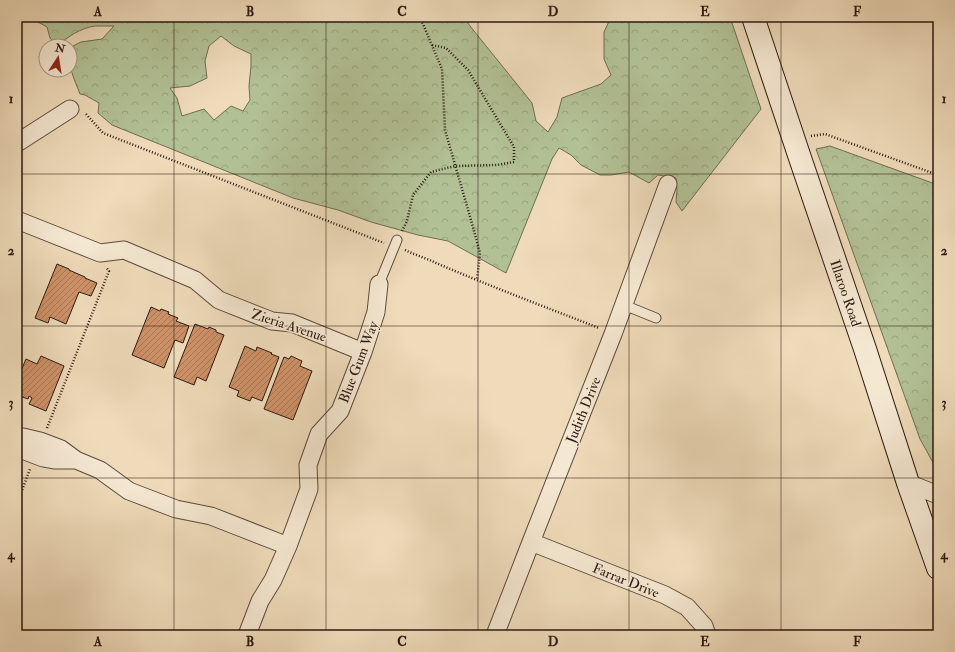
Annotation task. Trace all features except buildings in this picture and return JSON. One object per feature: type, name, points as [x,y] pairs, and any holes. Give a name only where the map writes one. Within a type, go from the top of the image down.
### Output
[{"type":"main road","name":"Illaroo Road","points":[[753,17],[865,349],[908,483],[938,568]]},
{"type":"street","points":[[17,143],[70,109]]},
{"type":"street","name":"Judith Drive","points":[[495,635],[613,334],[668,184]]},
{"type":"street","name":"Zieria Avenue","points":[[17,220],[100,253],[124,250],[195,280],[219,300],[272,321],[292,323],[363,352]]},
{"type":"street","name":"Blue Gum Way","points":[[247,635],[260,602],[273,580],[288,546],[309,489],[308,465],[319,434],[340,410],[363,352],[376,312],[379,284]]},
{"type":"street","points":[[17,437],[23,437],[28,447],[42,458],[54,460],[76,460],[100,470],[129,491],[176,509],[211,516],[288,546]]},
{"type":"street","points":[[908,483],[938,495]]},
{"type":"street","name":"Farrar Drive","points":[[531,542],[665,595],[687,607],[704,626],[707,635]]},
{"type":"lane","points":[[379,284],[395,243]]},
{"type":"lane","points":[[624,305],[656,318]]},
{"type":"path","points":[[420,17],[442,69],[445,130],[480,253],[477,280]]},
{"type":"path","points":[[70,109],[84,113],[103,133],[395,243],[407,221],[413,196],[431,172],[455,166],[498,165],[514,162],[514,148],[468,70],[446,48],[432,45]]},
{"type":"path","points":[[793,137],[825,134],[938,175]]},
{"type":"path","points":[[390,256],[403,250],[613,334]]},
{"type":"path","points":[[17,504],[32,466],[29,460],[28,447],[40,433],[45,432],[108,271],[105,265],[106,262]]},
{"type":"green space","points":[[29,17],[464,17],[532,103],[536,121],[548,132],[557,117],[562,98],[601,84],[611,75],[604,59],[604,32],[611,17],[730,17],[761,109],[682,211],[676,202],[676,178],[658,175],[649,183],[629,172],[600,175],[581,165],[571,155],[559,148],[552,159],[506,273],[448,241],[418,235],[371,222],[338,210],[293,198],[112,125],[98,113],[99,103],[85,95],[80,94],[74,78],[78,78],[78,44],[102,39],[114,26],[95,26],[79,31],[67,38],[50,38],[47,27]],"holes":[[[221,36],[234,46],[251,54],[249,86],[250,100],[243,111],[231,106],[214,120],[204,109],[182,116],[177,98],[170,88],[190,86],[207,78],[205,61],[209,46]]]},
{"type":"green space","points":[[830,146],[938,185],[938,469],[936,468],[920,439],[816,149]]}]
